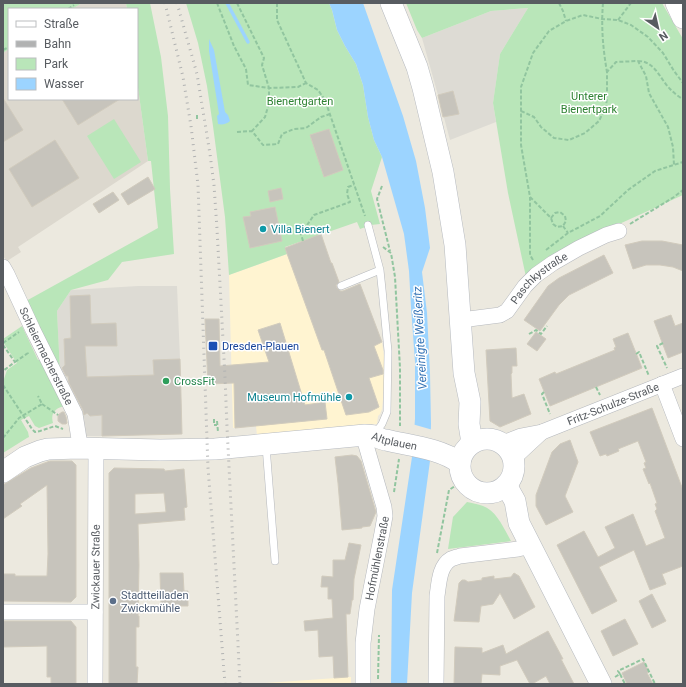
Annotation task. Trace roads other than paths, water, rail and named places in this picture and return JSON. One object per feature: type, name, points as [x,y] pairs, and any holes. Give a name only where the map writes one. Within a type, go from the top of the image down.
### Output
[{"type":"main road","points":[[391,3],[417,67],[423,88],[443,172],[455,245],[464,373],[470,402],[469,424],[476,449],[461,474],[467,484],[474,490],[483,493],[499,489],[512,478],[515,468],[476,449]]},
{"type":"main road","points":[[676,3],[683,18]]},
{"type":"main road","name":"Altplauen","points":[[3,472],[24,457],[40,451],[59,448],[160,450],[215,449],[369,435],[386,429],[400,441],[476,449]]},
{"type":"main road","points":[[499,489],[504,508],[519,523],[525,547],[606,681]]},
{"type":"street","name":"Paschkystraße","points":[[461,320],[500,315],[507,311],[525,286],[536,274],[579,248],[624,228]]},
{"type":"street","name":"Schleiermacherstraße","points":[[3,267],[75,414],[79,439],[87,449]]},
{"type":"street","name":"Fritz-Schulze-Straße","points":[[476,449],[542,432],[660,378],[683,376]]},
{"type":"street","points":[[660,378],[683,439]]},
{"type":"street","name":"Hofmühlenstraße","points":[[363,684],[363,643],[367,609],[385,516],[384,507],[366,445],[369,435]]},
{"type":"street","name":"Zwickauer Straße","points":[[87,449],[95,612],[95,684]]},
{"type":"street","points":[[436,684],[436,619],[439,582],[441,571],[446,563],[451,559],[460,556],[525,547]]},
{"type":"street","points":[[3,612],[95,612]]},
{"type":"lane","points":[[368,224],[380,270],[388,351],[387,412],[382,424],[369,435]]},
{"type":"lane","points":[[340,286],[380,270]]},
{"type":"lane","points":[[265,444],[275,561]]},
{"type":"water","name":"Vereinigte Weißeritz","points":[[329,3],[363,3],[403,116],[416,161],[425,208],[430,248],[422,272],[427,313],[430,373],[430,461],[412,593],[407,684],[391,684],[392,590],[412,457],[415,419],[415,362],[409,271],[404,234],[382,157],[374,140],[368,117],[363,85],[356,64],[337,30]]},
{"type":"water","points":[[209,39],[214,50],[225,112],[230,121],[223,124],[218,124],[217,116],[219,114],[209,51]]},
{"type":"waterway","points":[[227,3],[248,42]]},
{"type":"railway","points":[[165,3],[183,77],[198,185],[208,468],[225,684]]},
{"type":"railway","points":[[177,3],[197,74],[214,185],[240,684]]},
{"type":"place","name":"Villa Bienert","points":[[263,229]]},
{"type":"place","name":"Dresden-Plauen","points":[[213,346]]},
{"type":"place","name":"CrossFit","points":[[166,381]]},
{"type":"place","name":"Museum Hofmühle","points":[[349,397]]},
{"type":"place","name":"Stadtteilladen Zwickmühle","points":[[113,601]]},
{"type":"park label","name":"Bienertgarten","points":[[300,101]]},
{"type":"park label","name":"Unterer Bienertpark","points":[[589,102]]}]
